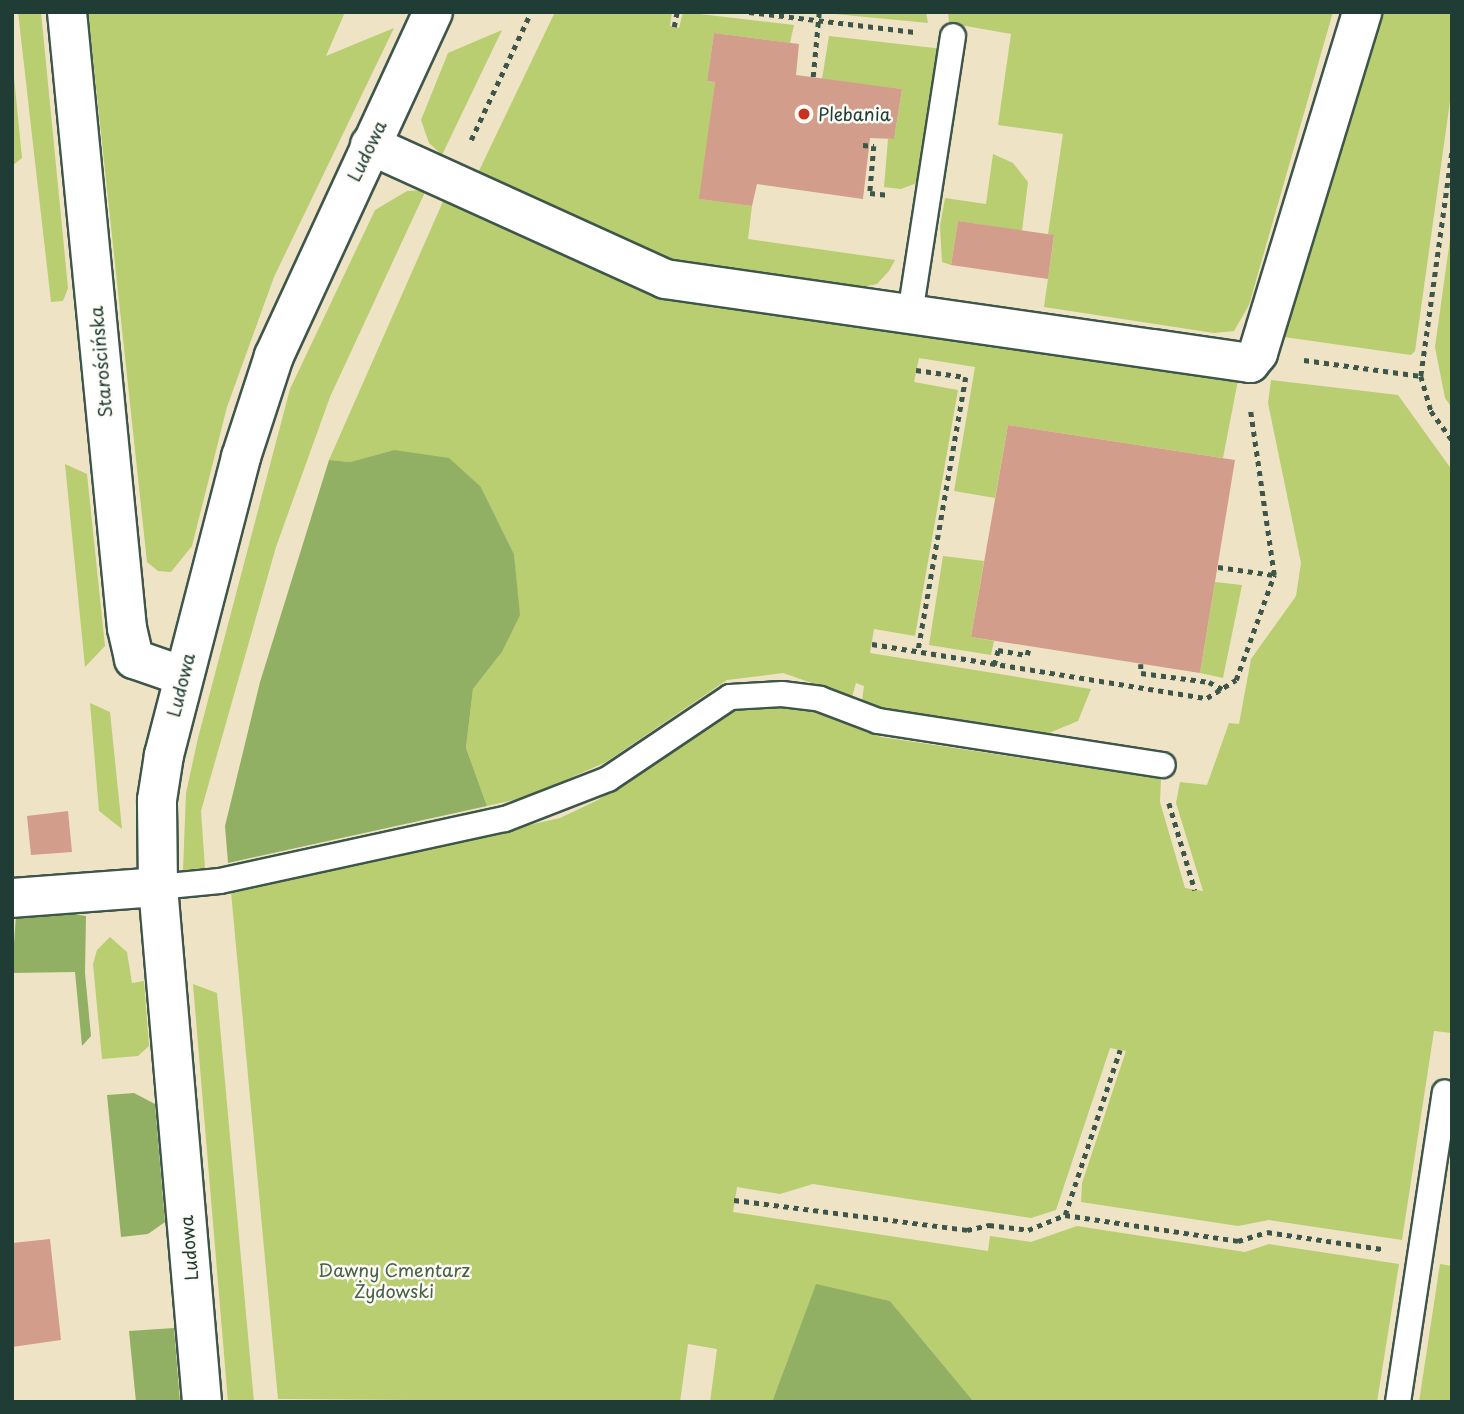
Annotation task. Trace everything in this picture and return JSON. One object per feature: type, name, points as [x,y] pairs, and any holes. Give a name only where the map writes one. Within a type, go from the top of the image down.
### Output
[{"type":"street","name":"Starościńska","points":[[67,12],[127,628],[134,659],[183,676]]},
{"type":"street","name":"Ludowa","points":[[202,1402],[158,887],[157,800],[183,676],[266,379],[306,281],[433,12]]},
{"type":"street","points":[[370,145],[643,273],[689,284],[1250,363],[1258,353],[1362,12]]},
{"type":"street","points":[[12,898],[158,887]]},
{"type":"lane","points":[[910,314],[953,36]]},
{"type":"lane","points":[[158,887],[220,881],[505,819],[608,779],[730,697],[782,694],[820,699],[878,721],[1163,765]]},
{"type":"lane","points":[[1398,1402],[1445,1093]]},
{"type":"path","points":[[470,143],[531,12]]},
{"type":"path","points":[[674,27],[677,12]]},
{"type":"path","points":[[750,12],[895,30]]},
{"type":"path","points":[[813,77],[819,12]]},
{"type":"path","points":[[863,145],[874,146],[870,193],[902,196]]},
{"type":"path","points":[[1452,153],[1421,376],[1431,411],[1452,440]]},
{"type":"path","points":[[1258,353],[1421,376]]},
{"type":"path","points":[[916,370],[966,377],[918,651]]},
{"type":"path","points":[[872,644],[1207,698],[1236,680],[1274,575],[1248,398]]},
{"type":"path","points":[[1218,567],[1274,575]]},
{"type":"path","points":[[994,665],[998,650],[1027,655],[1030,647]]},
{"type":"path","points":[[1141,663],[1141,673],[1209,682],[1222,689]]},
{"type":"path","points":[[1163,765],[1169,802],[1195,890]]},
{"type":"path","points":[[1065,1214],[1120,1050]]},
{"type":"path","points":[[734,1200],[967,1230],[989,1224],[1028,1230],[1065,1214],[1238,1241],[1267,1232],[1421,1254]]},
{"type":"green space","points":[[18,12],[41,12],[68,288],[63,301],[51,302]]},
{"type":"green space","points":[[88,12],[345,12],[326,56],[394,28],[274,277],[227,407],[192,546],[171,572],[158,571],[147,562]]},
{"type":"green space","points":[[555,12],[672,12],[670,26],[679,28],[683,12],[794,25],[790,43],[714,33],[707,81],[715,82],[700,199],[752,206],[748,239],[895,260],[889,271],[877,284],[853,289],[660,263],[477,175]]},
{"type":"green space","points":[[835,12],[926,12],[928,23],[835,14]]},
{"type":"green space","points":[[948,12],[1333,12],[1249,305],[1234,331],[1214,333],[1044,307],[1054,236],[1048,234],[1063,134],[998,125],[1011,34],[949,23]]},
{"type":"green space","points":[[1379,12],[1452,12],[1452,87],[1415,351],[1411,355],[1284,337]]},
{"type":"green space","points":[[502,30],[442,155],[429,143],[421,120],[448,53]]},
{"type":"green space","points":[[829,36],[943,49],[922,181],[901,189],[884,187],[888,139],[894,139],[902,89],[822,79]]},
{"type":"green space","points":[[12,57],[22,158],[12,166]]},
{"type":"green space","points":[[993,154],[1013,163],[1028,182],[1022,231],[958,221],[951,265],[942,262],[940,226],[945,198],[986,204]]},
{"type":"green space","points":[[426,190],[330,397],[276,547],[201,811],[205,868],[183,870],[186,793],[198,738],[290,389],[375,210],[407,191]]},
{"type":"green space","points":[[445,197],[601,271],[673,299],[1238,380],[1223,458],[1008,425],[995,498],[954,491],[975,367],[919,358],[914,382],[958,390],[915,636],[874,629],[870,653],[1091,689],[1078,721],[1049,733],[872,706],[862,701],[864,686],[856,683],[852,697],[783,673],[727,680],[606,762],[527,797],[487,806],[466,748],[473,689],[502,652],[519,615],[514,554],[481,487],[394,450],[350,462],[329,460]]},
{"type":"green space","points":[[1452,225],[1452,408],[1445,398],[1435,347]]},
{"type":"green space","name":"Dawny Cmentarz Żydowski","points":[[1271,380],[1398,395],[1452,470],[1452,1033],[1434,1031],[1402,1240],[1269,1220],[1238,1226],[1081,1202],[1082,1183],[1126,1051],[1110,1048],[1056,1210],[1031,1218],[813,1184],[780,1194],[737,1187],[733,1212],[988,1251],[990,1236],[1031,1242],[1077,1226],[1245,1252],[1269,1244],[1399,1264],[1377,1402],[974,1402],[890,1301],[816,1285],[772,1402],[710,1402],[717,1349],[688,1344],[680,1402],[278,1399],[231,892],[560,818],[598,800],[719,714],[741,704],[799,706],[881,737],[1161,779],[1160,802],[1185,888],[1203,891],[1176,803],[1180,782],[1207,785],[1229,723],[1239,724],[1251,659],[1296,596],[1301,563],[1268,403]]},
{"type":"green space","points":[[394,450],[449,458],[481,487],[514,554],[520,615],[502,652],[473,689],[466,748],[487,806],[228,863],[225,826],[260,682],[329,460],[350,462]]},
{"type":"green space","points":[[65,464],[87,474],[105,646],[85,667]]},
{"type":"green space","points":[[943,556],[984,561],[971,637],[994,641],[991,655],[929,645]]},
{"type":"green space","points":[[1215,582],[1242,585],[1223,678],[1200,673]]},
{"type":"green space","points":[[90,703],[110,712],[122,829],[99,811]]},
{"type":"green space","points":[[16,915],[86,916],[85,973],[91,1036],[82,1046],[75,972],[12,973]]},
{"type":"green space","points":[[110,937],[127,952],[132,983],[144,981],[149,1046],[138,1056],[102,1059],[93,964],[97,950]]},
{"type":"green space","points":[[193,984],[217,993],[254,1402],[228,1402]]},
{"type":"green space","points":[[134,1093],[155,1104],[165,1222],[148,1234],[121,1237],[107,1095]]},
{"type":"green space","points":[[1440,1264],[1452,1266],[1452,1402],[1419,1402]]},
{"type":"green space","points":[[816,1284],[890,1301],[974,1402],[772,1402]]},
{"type":"green space","points":[[174,1328],[180,1402],[136,1402],[129,1331]]},
{"type":"building","name":"Plebania","points":[[714,33],[799,44],[796,75],[902,89],[894,139],[870,138],[863,199],[757,184],[752,206],[699,199],[715,82],[707,81]]},
{"type":"building","points":[[958,221],[1054,235],[1048,279],[951,265]]},
{"type":"building","points":[[1008,425],[1235,460],[1200,673],[971,637]]},
{"type":"building","points":[[68,811],[72,852],[31,855],[27,816]]},
{"type":"building","points":[[50,1239],[61,1340],[12,1347],[12,1243]]},
{"type":"place","name":"Plebania","points":[[804,114]]}]
